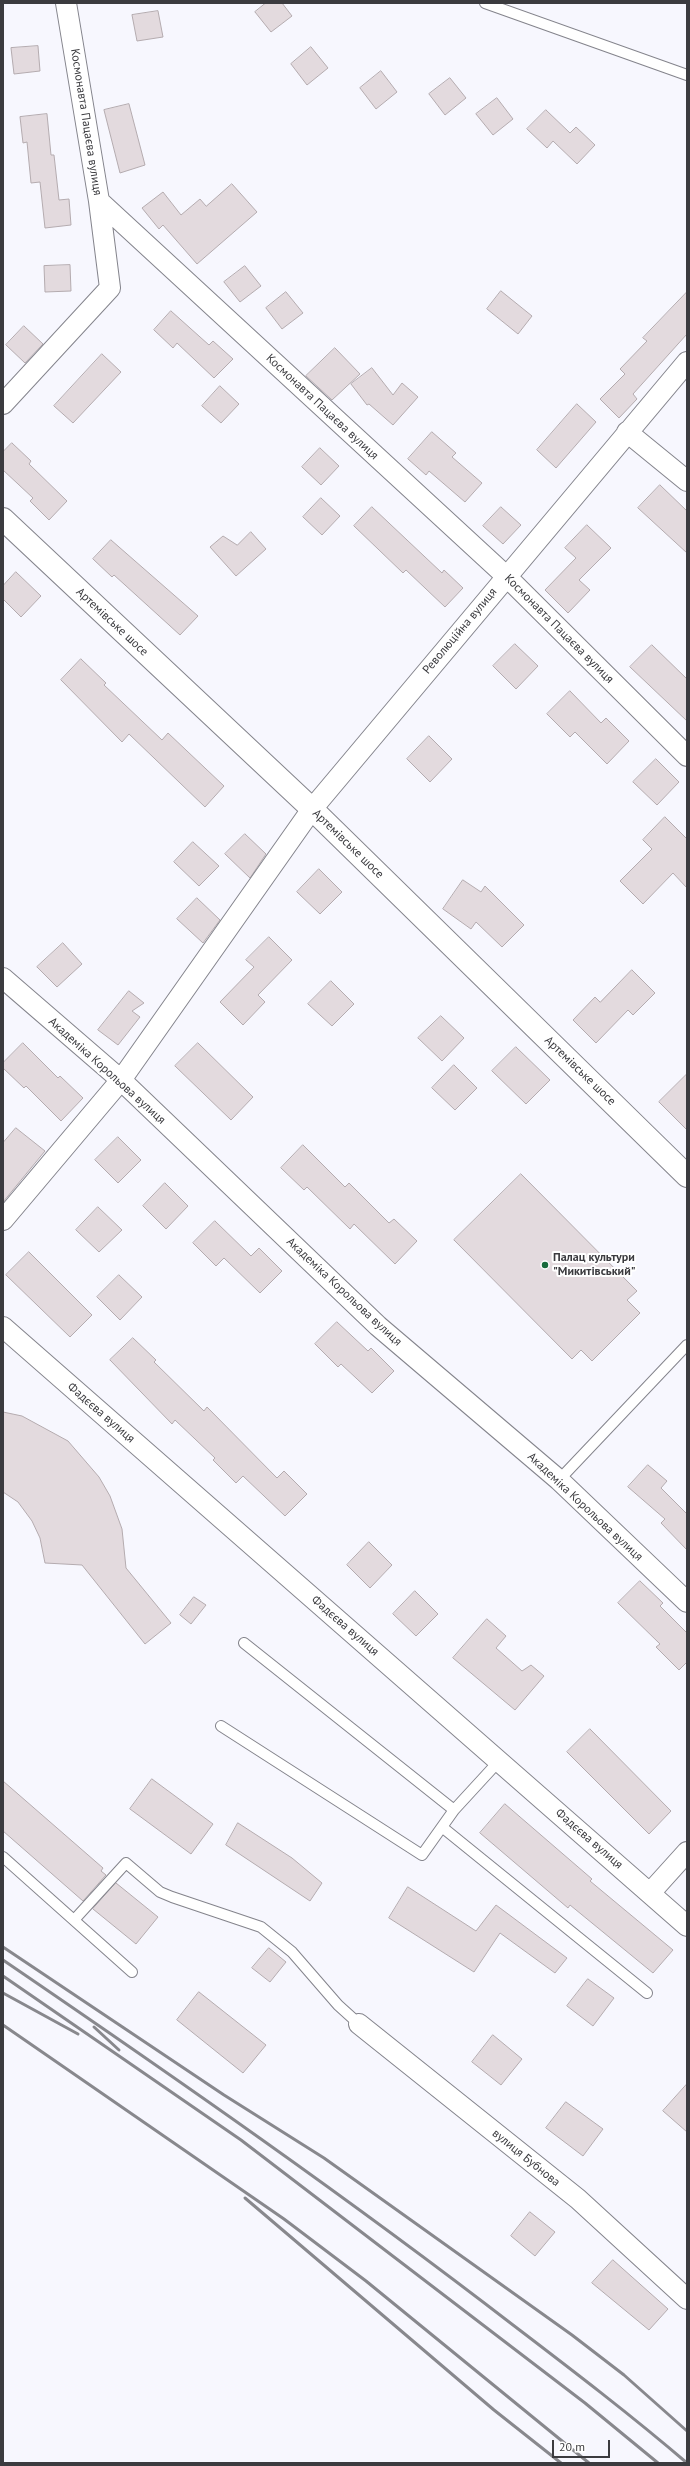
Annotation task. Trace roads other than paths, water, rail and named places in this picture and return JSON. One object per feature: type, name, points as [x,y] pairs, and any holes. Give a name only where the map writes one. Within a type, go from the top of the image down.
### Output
[{"type":"main road","name":"Артемівське шосе","points":[[3,519],[312,809],[687,1176]]},
{"type":"street","name":"Космонавта Пацаєва вулиця","points":[[66,3],[99,201],[506,576],[687,756]]},
{"type":"street","points":[[3,404],[110,288],[99,201]]},
{"type":"street","name":"Революційна вулиця","points":[[3,1220],[121,1080],[312,809],[626,432],[687,362]]},
{"type":"street","points":[[626,432],[687,481]]},
{"type":"street","name":"Академіка Корольова вулиця","points":[[3,978],[121,1080],[378,1326],[559,1480],[687,1602]]},
{"type":"street","name":"Фадєєва вулиця","points":[[3,1327],[687,1926]]},
{"type":"street","points":[[650,1893],[687,1852]]},
{"type":"street","name":"вулиця Бубнова","points":[[359,2024],[578,2199],[687,2299]]},
{"type":"lane","points":[[485,3],[687,76]]},
{"type":"lane","points":[[559,1480],[687,1345]]},
{"type":"lane","points":[[244,1643],[454,1810]]},
{"type":"lane","points":[[221,1726],[422,1855],[454,1810],[499,1760]]},
{"type":"lane","points":[[442,1827],[647,1993]]},
{"type":"lane","points":[[3,1857],[132,1972]]},
{"type":"lane","points":[[74,1920],[126,1864],[160,1892],[261,1927],[292,1952],[338,2005],[359,2024]]},
{"type":"railway","points":[[3,1947],[224,2095],[324,2158],[572,2335],[624,2375],[687,2431]]},
{"type":"railway","points":[[3,1960],[197,2094],[324,2184],[451,2277],[579,2376],[687,2463]]},
{"type":"railway","points":[[3,1976],[241,2140],[585,2403],[658,2463]]},
{"type":"railway","points":[[3,1993],[78,2034]]},
{"type":"railway","points":[[3,2025],[284,2219],[366,2281],[589,2463]]},
{"type":"railway","points":[[94,2027],[119,2050]]},
{"type":"railway","points":[[245,2198],[494,2410],[561,2463]]},
{"type":"place","name":"Палац культури \"Микитівський\"","points":[[545,1265]]}]
